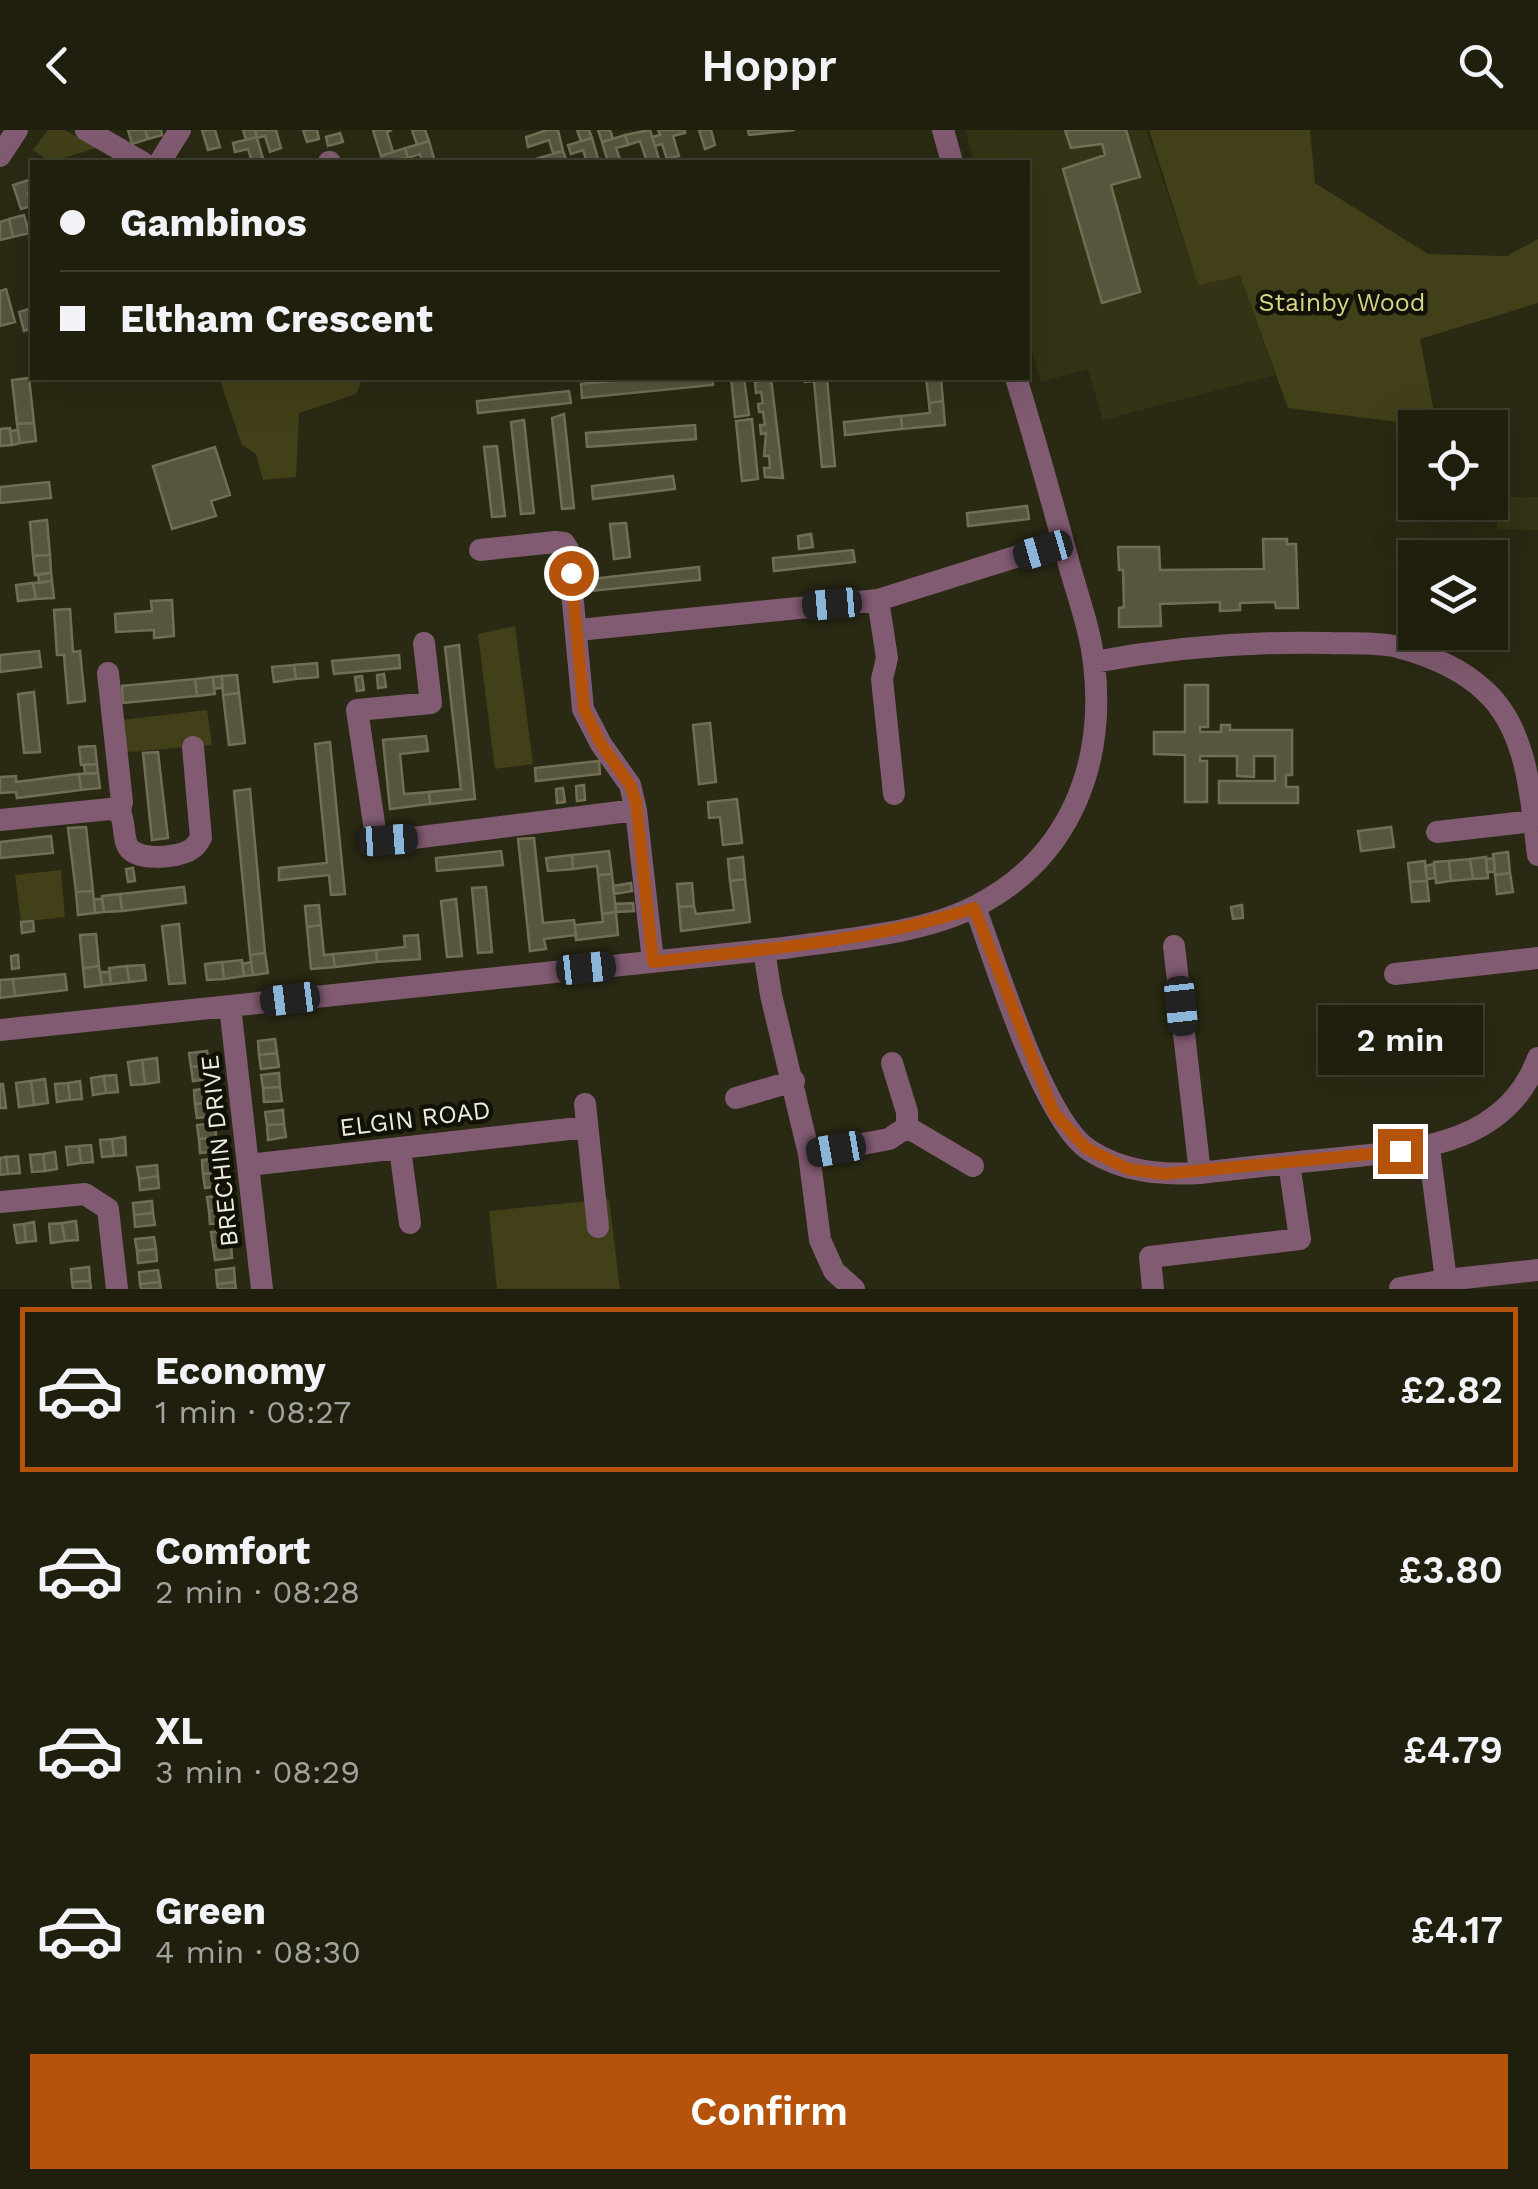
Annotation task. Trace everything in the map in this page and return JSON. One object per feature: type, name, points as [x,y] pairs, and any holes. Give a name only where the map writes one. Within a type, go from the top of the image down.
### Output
[{"type":"street","points":[[0,156],[17,130]]},
{"type":"street","points":[[86,130],[138,160]]},
{"type":"street","points":[[161,160],[180,130]]},
{"type":"street","points":[[943,130],[951,160]]},
{"type":"street","points":[[0,1030],[764,950],[887,933],[974,908],[1039,860],[1066,826],[1087,776],[1096,716],[1094,662],[1039,450],[1017,380]]},
{"type":"street","points":[[578,630],[878,600],[1063,542]]},
{"type":"street","points":[[480,550],[564,544],[568,549],[584,709],[601,744],[630,785],[653,962]]},
{"type":"street","points":[[878,600],[887,658],[882,679],[894,794]]},
{"type":"street","points":[[1094,662],[1172,647],[1258,642],[1394,646],[1440,661],[1486,692],[1510,727],[1526,766],[1538,855]]},
{"type":"street","points":[[424,643],[431,703],[357,710],[374,830],[380,836],[388,840],[414,838],[636,810]]},
{"type":"street","points":[[108,674],[120,812],[127,845],[133,853],[182,853],[194,849],[201,838],[192,747]]},
{"type":"street","points":[[0,820],[120,812]]},
{"type":"street","points":[[1438,832],[1534,821]]},
{"type":"street","points":[[974,908],[1054,1113],[1086,1148],[1128,1169],[1200,1173],[1430,1148],[1476,1130],[1509,1103],[1532,1074],[1538,1058]]},
{"type":"street","points":[[1174,946],[1200,1173]]},
{"type":"street","points":[[764,950],[809,1154],[820,1240],[834,1270],[852,1289]]},
{"type":"street","points":[[1396,974],[1538,958]]},
{"type":"street","name":"BRECHIN DRIVE","points":[[230,1006],[262,1289]]},
{"type":"street","points":[[892,1064],[907,1112],[907,1127]]},
{"type":"street","points":[[736,1098],[794,1081]]},
{"type":"street","name":"ELGIN ROAD","points":[[249,1165],[400,1149],[586,1116],[590,1212]]},
{"type":"street","points":[[809,1154],[888,1139],[907,1127]]},
{"type":"street","points":[[907,1127],[973,1166]]},
{"type":"street","points":[[1430,1148],[1446,1280]]},
{"type":"street","points":[[400,1149],[410,1223]]},
{"type":"street","points":[[1153,1289],[1150,1257],[1300,1239],[1290,1163]]},
{"type":"street","points":[[0,1202],[85,1194],[108,1209],[117,1289]]},
{"type":"street","points":[[1400,1288],[1538,1270]]},
{"type":"shaded area","points":[[965,130],[1146,130],[1198,284],[1240,276],[1275,375],[1103,420],[1088,369],[1041,382],[1030,345],[1030,160],[973,160]]},
{"type":"shaded area","points":[[1508,497],[1538,497],[1538,530],[1497,529],[1497,520],[1508,520]]},
{"type":"green space","points":[[48,130],[65,130],[96,148],[57,160],[48,160],[33,150]]},
{"type":"green space","name":"Stainby Wood","points":[[1149,130],[1310,130],[1315,183],[1428,254],[1507,256],[1538,239],[1538,303],[1420,339],[1434,410],[1398,410],[1398,422],[1288,408],[1240,276],[1198,285]]},
{"type":"green space","points":[[220,380],[361,383],[356,394],[299,413],[296,477],[263,480],[256,454],[242,445]]},
{"type":"green space","points":[[515,626],[533,764],[495,769],[478,634]]},
{"type":"green space","points":[[207,710],[212,745],[117,753],[113,721]]},
{"type":"green space","points":[[61,870],[65,917],[21,922],[15,875]]},
{"type":"green space","points":[[609,1199],[620,1289],[497,1289],[489,1211]]},
{"type":"building","points":[[128,130],[145,130],[148,139],[132,144]]},
{"type":"building","points":[[145,130],[161,130],[162,135],[148,139]]},
{"type":"building","points":[[202,130],[215,130],[220,147],[208,150]]},
{"type":"building","points":[[243,130],[255,130],[257,137],[246,140]]},
{"type":"building","points":[[255,130],[276,130],[281,148],[270,152],[265,136],[257,138]]},
{"type":"building","points":[[303,130],[317,130],[319,139],[307,142]]},
{"type":"building","points":[[373,130],[392,130],[387,132],[393,152],[381,156]]},
{"type":"building","points":[[412,130],[425,130],[429,141],[417,145]]},
{"type":"building","points":[[558,130],[563,151],[553,153],[549,140],[528,147],[526,137]]},
{"type":"building","points":[[577,130],[589,130],[592,138],[581,141]]},
{"type":"building","points":[[598,130],[610,130],[613,139],[602,142]]},
{"type":"building","points":[[650,130],[659,159],[646,160],[640,141],[628,145],[625,135]]},
{"type":"building","points":[[658,130],[685,130],[673,136],[679,156],[667,159],[662,144],[655,146],[652,137],[660,135]]},
{"type":"building","points":[[699,130],[711,130],[715,145],[705,149]]},
{"type":"building","points":[[748,130],[795,130],[749,135]]},
{"type":"building","points":[[1065,130],[1126,130],[1140,177],[1111,185],[1140,292],[1102,303],[1063,169],[1105,155],[1102,144],[1071,148]]},
{"type":"building","points":[[340,133],[343,142],[328,146],[326,137]]},
{"type":"building","points":[[625,135],[628,145],[616,148],[620,160],[607,160],[602,142]]},
{"type":"building","points":[[257,137],[263,160],[251,160],[248,149],[235,152],[233,143]]},
{"type":"building","points":[[592,138],[598,160],[586,160],[583,150],[571,154],[568,145]]},
{"type":"building","points":[[429,141],[434,160],[422,160],[420,154],[408,158],[405,148]]},
{"type":"building","points":[[405,148],[408,158],[382,160],[381,156]]},
{"type":"building","points":[[563,151],[566,160],[532,160]]},
{"type":"building","points":[[30,180],[30,207],[21,209],[13,185]]},
{"type":"building","points":[[24,215],[29,233],[13,237],[9,219]]},
{"type":"building","points":[[9,219],[13,237],[0,240],[0,222]]},
{"type":"building","points":[[6,289],[15,322],[0,326],[0,291]]},
{"type":"building","points":[[30,309],[30,329],[24,331],[19,312]]},
{"type":"building","points":[[29,378],[34,423],[17,424],[12,380]]},
{"type":"building","points":[[712,380],[713,385],[582,398],[581,384]]},
{"type":"building","points":[[731,380],[744,380],[749,415],[735,417]]},
{"type":"building","points":[[771,380],[783,478],[765,477],[764,468],[770,468],[769,456],[764,456],[766,433],[761,434],[760,425],[765,425],[758,404],[763,403],[755,382]]},
{"type":"building","points":[[804,380],[827,380],[835,466],[822,467],[814,381]]},
{"type":"building","points":[[926,380],[941,380],[943,401],[929,403]]},
{"type":"building","points":[[569,391],[571,403],[478,413],[477,401]]},
{"type":"building","points":[[943,401],[945,425],[902,429],[901,416],[930,413],[929,403]]},
{"type":"building","points":[[564,414],[574,508],[562,509],[552,418]]},
{"type":"building","points":[[901,416],[902,429],[845,435],[844,422]]},
{"type":"building","points":[[752,419],[758,479],[742,481],[736,421]]},
{"type":"building","points":[[524,420],[534,513],[521,514],[511,422]]},
{"type":"building","points":[[34,423],[36,441],[20,443],[17,424]]},
{"type":"building","points":[[695,425],[696,439],[587,447],[586,433]]},
{"type":"building","points":[[10,428],[12,445],[0,446],[0,429]]},
{"type":"building","points":[[18,430],[20,443],[12,445],[10,431]]},
{"type":"building","points":[[497,446],[505,516],[492,517],[484,447]]},
{"type":"building","points":[[215,447],[230,495],[211,501],[216,516],[172,529],[153,466]]},
{"type":"building","points":[[673,476],[675,489],[593,499],[592,486]]},
{"type":"building","points":[[49,482],[51,498],[0,503],[0,487]]},
{"type":"building","points":[[1027,506],[1029,519],[968,526],[967,513]]},
{"type":"building","points":[[47,520],[50,555],[33,556],[30,522]]},
{"type":"building","points":[[626,523],[630,557],[614,559],[610,524]]},
{"type":"building","points":[[811,534],[813,547],[799,549],[798,536]]},
{"type":"building","points":[[1263,539],[1287,539],[1287,544],[1296,544],[1298,608],[1276,608],[1275,602],[1240,603],[1240,610],[1220,611],[1220,602],[1160,604],[1161,626],[1119,627],[1119,608],[1124,607],[1118,547],[1159,547],[1160,570],[1264,569]]},
{"type":"building","points":[[853,550],[855,562],[774,571],[773,558]]},
{"type":"building","points":[[50,555],[51,573],[35,575],[33,556]]},
{"type":"building","points":[[699,567],[700,580],[591,591],[590,579]]},
{"type":"building","points":[[51,573],[52,581],[39,583],[38,574]]},
{"type":"building","points":[[52,581],[54,598],[36,599],[33,583]]},
{"type":"building","points":[[33,583],[36,599],[18,601],[16,585]]},
{"type":"building","points":[[172,600],[174,636],[154,638],[154,630],[116,632],[115,614],[152,611],[151,601]]},
{"type":"building","points":[[70,609],[73,652],[80,651],[85,701],[68,703],[64,655],[57,655],[54,610]]},
{"type":"building","points":[[459,645],[475,799],[430,804],[429,792],[461,789],[445,647]]},
{"type":"building","points":[[39,651],[41,667],[0,672],[0,655]]},
{"type":"building","points":[[399,655],[400,668],[334,674],[332,661]]},
{"type":"building","points":[[317,663],[318,677],[296,679],[294,665]]},
{"type":"building","points":[[294,665],[296,679],[274,682],[272,667]]},
{"type":"building","points":[[384,674],[386,687],[378,688],[377,675]]},
{"type":"building","points":[[237,675],[239,693],[223,695],[222,676]]},
{"type":"building","points":[[222,676],[222,688],[214,689],[213,677]]},
{"type":"building","points":[[362,676],[364,690],[357,691],[355,677]]},
{"type":"building","points":[[213,677],[215,694],[197,696],[195,679]]},
{"type":"building","points":[[195,679],[197,696],[123,703],[122,686]]},
{"type":"building","points":[[1185,685],[1208,685],[1208,727],[1200,727],[1200,732],[1221,732],[1221,725],[1230,725],[1230,730],[1292,730],[1292,775],[1286,775],[1286,787],[1298,787],[1298,803],[1219,803],[1219,781],[1275,781],[1275,756],[1254,756],[1254,777],[1237,776],[1237,756],[1200,756],[1200,761],[1207,761],[1207,802],[1185,802],[1185,755],[1154,754],[1154,732],[1185,732]]},
{"type":"building","points":[[34,692],[40,752],[24,753],[18,694]]},
{"type":"building","points":[[239,693],[245,743],[229,745],[223,695]]},
{"type":"building","points":[[710,723],[716,782],[699,784],[693,725]]},
{"type":"building","points":[[426,736],[428,751],[400,754],[404,794],[429,792],[430,804],[390,809],[383,740]]},
{"type":"building","points":[[330,742],[345,894],[331,895],[329,875],[279,880],[279,868],[327,863],[315,744]]},
{"type":"building","points":[[95,746],[97,764],[81,765],[79,747]]},
{"type":"building","points":[[158,752],[168,838],[152,840],[143,753]]},
{"type":"building","points":[[599,761],[600,774],[536,781],[535,768]]},
{"type":"building","points":[[97,764],[98,773],[85,774],[84,765]]},
{"type":"building","points":[[98,773],[100,788],[81,790],[79,774]]},
{"type":"building","points":[[79,774],[81,790],[17,798],[16,792],[0,793],[0,777],[16,776],[16,782]]},
{"type":"building","points":[[584,785],[585,800],[577,801],[576,786]]},
{"type":"building","points":[[563,788],[565,802],[557,803],[556,789]]},
{"type":"building","points":[[250,789],[265,953],[250,955],[234,791]]},
{"type":"building","points":[[737,799],[742,843],[723,845],[720,817],[709,818],[708,802]]},
{"type":"building","points":[[86,827],[93,891],[76,892],[68,828]]},
{"type":"building","points":[[1391,827],[1394,847],[1361,851],[1358,831]]},
{"type":"building","points":[[51,836],[53,853],[0,858],[0,842]]},
{"type":"building","points":[[534,838],[543,923],[574,920],[576,935],[544,939],[546,949],[530,951],[518,839]]},
{"type":"building","points":[[501,851],[503,865],[437,871],[436,858]]},
{"type":"building","points":[[609,851],[612,874],[598,875],[597,866],[573,869],[572,855]]},
{"type":"building","points":[[1508,852],[1510,873],[1495,875],[1493,854]]},
{"type":"building","points":[[572,855],[573,869],[548,871],[546,858]]},
{"type":"building","points":[[743,857],[745,879],[730,881],[728,859]]},
{"type":"building","points":[[1486,857],[1488,878],[1473,879],[1470,859]]},
{"type":"building","points":[[1494,858],[1495,872],[1487,872],[1486,859]]},
{"type":"building","points":[[1470,859],[1473,879],[1451,881],[1449,861]]},
{"type":"building","points":[[1425,861],[1427,881],[1410,882],[1408,863]]},
{"type":"building","points":[[1449,861],[1451,881],[1436,883],[1434,862]]},
{"type":"building","points":[[1434,864],[1435,878],[1427,879],[1425,866]]},
{"type":"building","points":[[133,868],[135,881],[128,882],[126,869]]},
{"type":"building","points":[[1510,873],[1513,892],[1497,894],[1495,875]]},
{"type":"building","points":[[612,874],[616,912],[602,914],[598,875]]},
{"type":"building","points":[[745,879],[750,922],[681,931],[679,907],[694,906],[696,914],[734,910],[730,881]]},
{"type":"building","points":[[1427,881],[1429,901],[1412,902],[1410,882]]},
{"type":"building","points":[[631,883],[632,891],[614,894],[613,886]]},
{"type":"building","points":[[692,883],[694,906],[679,907],[677,884]]},
{"type":"building","points":[[184,887],[186,903],[122,911],[120,894]]},
{"type":"building","points":[[486,887],[492,952],[478,953],[472,888]]},
{"type":"building","points":[[93,891],[95,913],[78,915],[76,892]]},
{"type":"building","points":[[120,894],[122,911],[104,912],[102,896]]},
{"type":"building","points":[[94,899],[102,899],[104,912],[95,913]]},
{"type":"building","points":[[456,899],[462,956],[447,957],[441,901]]},
{"type":"building","points":[[633,903],[634,911],[616,912],[615,904]]},
{"type":"building","points":[[319,905],[321,925],[307,927],[305,906]]},
{"type":"building","points":[[1242,905],[1243,918],[1233,919],[1231,907]]},
{"type":"building","points":[[616,912],[618,935],[576,940],[575,925],[603,922],[602,914]]},
{"type":"building","points":[[33,921],[34,931],[22,933],[21,922]]},
{"type":"building","points":[[179,924],[185,983],[169,984],[162,926]]},
{"type":"building","points":[[321,925],[324,955],[333,954],[335,967],[311,969],[307,927]]},
{"type":"building","points":[[96,934],[99,966],[83,968],[80,935]]},
{"type":"building","points":[[418,935],[420,959],[377,962],[376,950],[405,947],[404,936]]},
{"type":"building","points":[[376,950],[377,962],[335,967],[333,954]]},
{"type":"building","points":[[265,953],[268,973],[253,975],[250,955]]},
{"type":"building","points":[[18,955],[19,968],[12,969],[11,956]]},
{"type":"building","points":[[242,960],[244,976],[224,979],[222,962]]},
{"type":"building","points":[[222,962],[224,979],[207,980],[205,964]]},
{"type":"building","points":[[251,962],[253,975],[244,976],[242,964]]},
{"type":"building","points":[[144,965],[146,980],[129,982],[127,966]]},
{"type":"building","points":[[99,966],[102,985],[85,987],[83,968]]},
{"type":"building","points":[[127,966],[129,982],[111,984],[109,968]]},
{"type":"building","points":[[100,972],[110,972],[111,984],[102,985]]},
{"type":"building","points":[[65,974],[67,990],[15,996],[13,979]]},
{"type":"building","points":[[13,979],[15,996],[0,998],[0,980]]},
{"type":"building","points":[[275,1039],[277,1053],[259,1055],[258,1041]]},
{"type":"building","points":[[207,1051],[209,1065],[191,1067],[189,1053]]},
{"type":"building","points":[[277,1053],[279,1067],[261,1069],[259,1055]]},
{"type":"building","points":[[157,1058],[159,1082],[145,1084],[142,1060]]},
{"type":"building","points":[[142,1060],[145,1084],[131,1085],[128,1062]]},
{"type":"building","points":[[209,1065],[210,1079],[193,1081],[191,1067]]},
{"type":"building","points":[[279,1073],[280,1087],[263,1088],[261,1075]]},
{"type":"building","points":[[116,1075],[118,1092],[106,1093],[104,1076]]},
{"type":"building","points":[[104,1076],[106,1093],[93,1095],[91,1078]]},
{"type":"building","points":[[45,1079],[48,1103],[34,1105],[31,1081]]},
{"type":"building","points":[[31,1081],[34,1105],[19,1107],[16,1083]]},
{"type":"building","points":[[80,1081],[82,1099],[70,1100],[68,1083]]},
{"type":"building","points":[[68,1083],[70,1100],[57,1102],[55,1084]]},
{"type":"building","points":[[3,1084],[6,1108],[0,1108]]},
{"type":"building","points":[[280,1087],[282,1101],[264,1102],[263,1088]]},
{"type":"building","points":[[211,1088],[213,1102],[195,1104],[194,1090]]},
{"type":"building","points":[[213,1102],[215,1116],[197,1118],[195,1104]]},
{"type":"building","points":[[283,1110],[284,1124],[267,1125],[265,1112]]},
{"type":"building","points":[[215,1123],[216,1137],[199,1139],[197,1125]]},
{"type":"building","points":[[284,1124],[286,1137],[268,1140],[267,1125]]},
{"type":"building","points":[[125,1137],[126,1155],[114,1156],[112,1139]]},
{"type":"building","points":[[216,1137],[218,1151],[200,1153],[199,1139]]},
{"type":"building","points":[[112,1139],[114,1156],[102,1157],[100,1140]]},
{"type":"building","points":[[91,1145],[93,1162],[81,1163],[79,1146]]},
{"type":"building","points":[[79,1146],[81,1163],[68,1165],[66,1147]]},
{"type":"building","points":[[55,1152],[57,1169],[45,1171],[43,1154]]},
{"type":"building","points":[[43,1154],[45,1171],[32,1172],[30,1155]]},
{"type":"building","points":[[18,1156],[20,1173],[8,1174],[6,1157]]},
{"type":"building","points":[[6,1157],[8,1174],[0,1175],[0,1158]]},
{"type":"building","points":[[219,1158],[221,1172],[203,1174],[202,1160]]},
{"type":"building","points":[[157,1165],[158,1176],[139,1179],[137,1167]]},
{"type":"building","points":[[221,1172],[223,1186],[205,1188],[203,1174]]},
{"type":"building","points":[[158,1176],[159,1188],[140,1190],[139,1179]]},
{"type":"building","points":[[225,1195],[226,1209],[209,1211],[207,1197]]},
{"type":"building","points":[[152,1201],[153,1213],[134,1215],[133,1203]]},
{"type":"building","points":[[226,1209],[228,1223],[210,1224],[209,1211]]},
{"type":"building","points":[[153,1213],[155,1225],[135,1227],[134,1215]]},
{"type":"building","points":[[76,1221],[78,1240],[65,1241],[62,1223]]},
{"type":"building","points":[[34,1222],[36,1241],[26,1242],[24,1224]]},
{"type":"building","points":[[62,1223],[65,1241],[51,1243],[49,1224]]},
{"type":"building","points":[[24,1224],[26,1242],[17,1243],[14,1225]]},
{"type":"building","points":[[229,1230],[231,1244],[213,1246],[211,1232]]},
{"type":"building","points":[[154,1237],[156,1249],[137,1251],[135,1239]]},
{"type":"building","points":[[231,1244],[232,1258],[215,1260],[213,1246]]},
{"type":"building","points":[[156,1249],[157,1261],[138,1263],[137,1251]]},
{"type":"building","points":[[89,1267],[90,1281],[72,1282],[71,1269]]},
{"type":"building","points":[[234,1268],[235,1282],[217,1284],[216,1270]]},
{"type":"building","points":[[158,1270],[160,1282],[140,1284],[139,1272]]},
{"type":"building","points":[[90,1281],[91,1289],[73,1289],[72,1282]]},
{"type":"building","points":[[160,1282],[161,1289],[141,1289],[140,1284]]},
{"type":"building","points":[[235,1282],[236,1289],[218,1289],[217,1284]]},
{"type":"route","points":[[571,573],[584,709],[601,744],[630,785],[636,802],[653,962],[887,933],[974,908],[1054,1113],[1086,1148],[1128,1169],[1164,1174],[1400,1151]]}]
